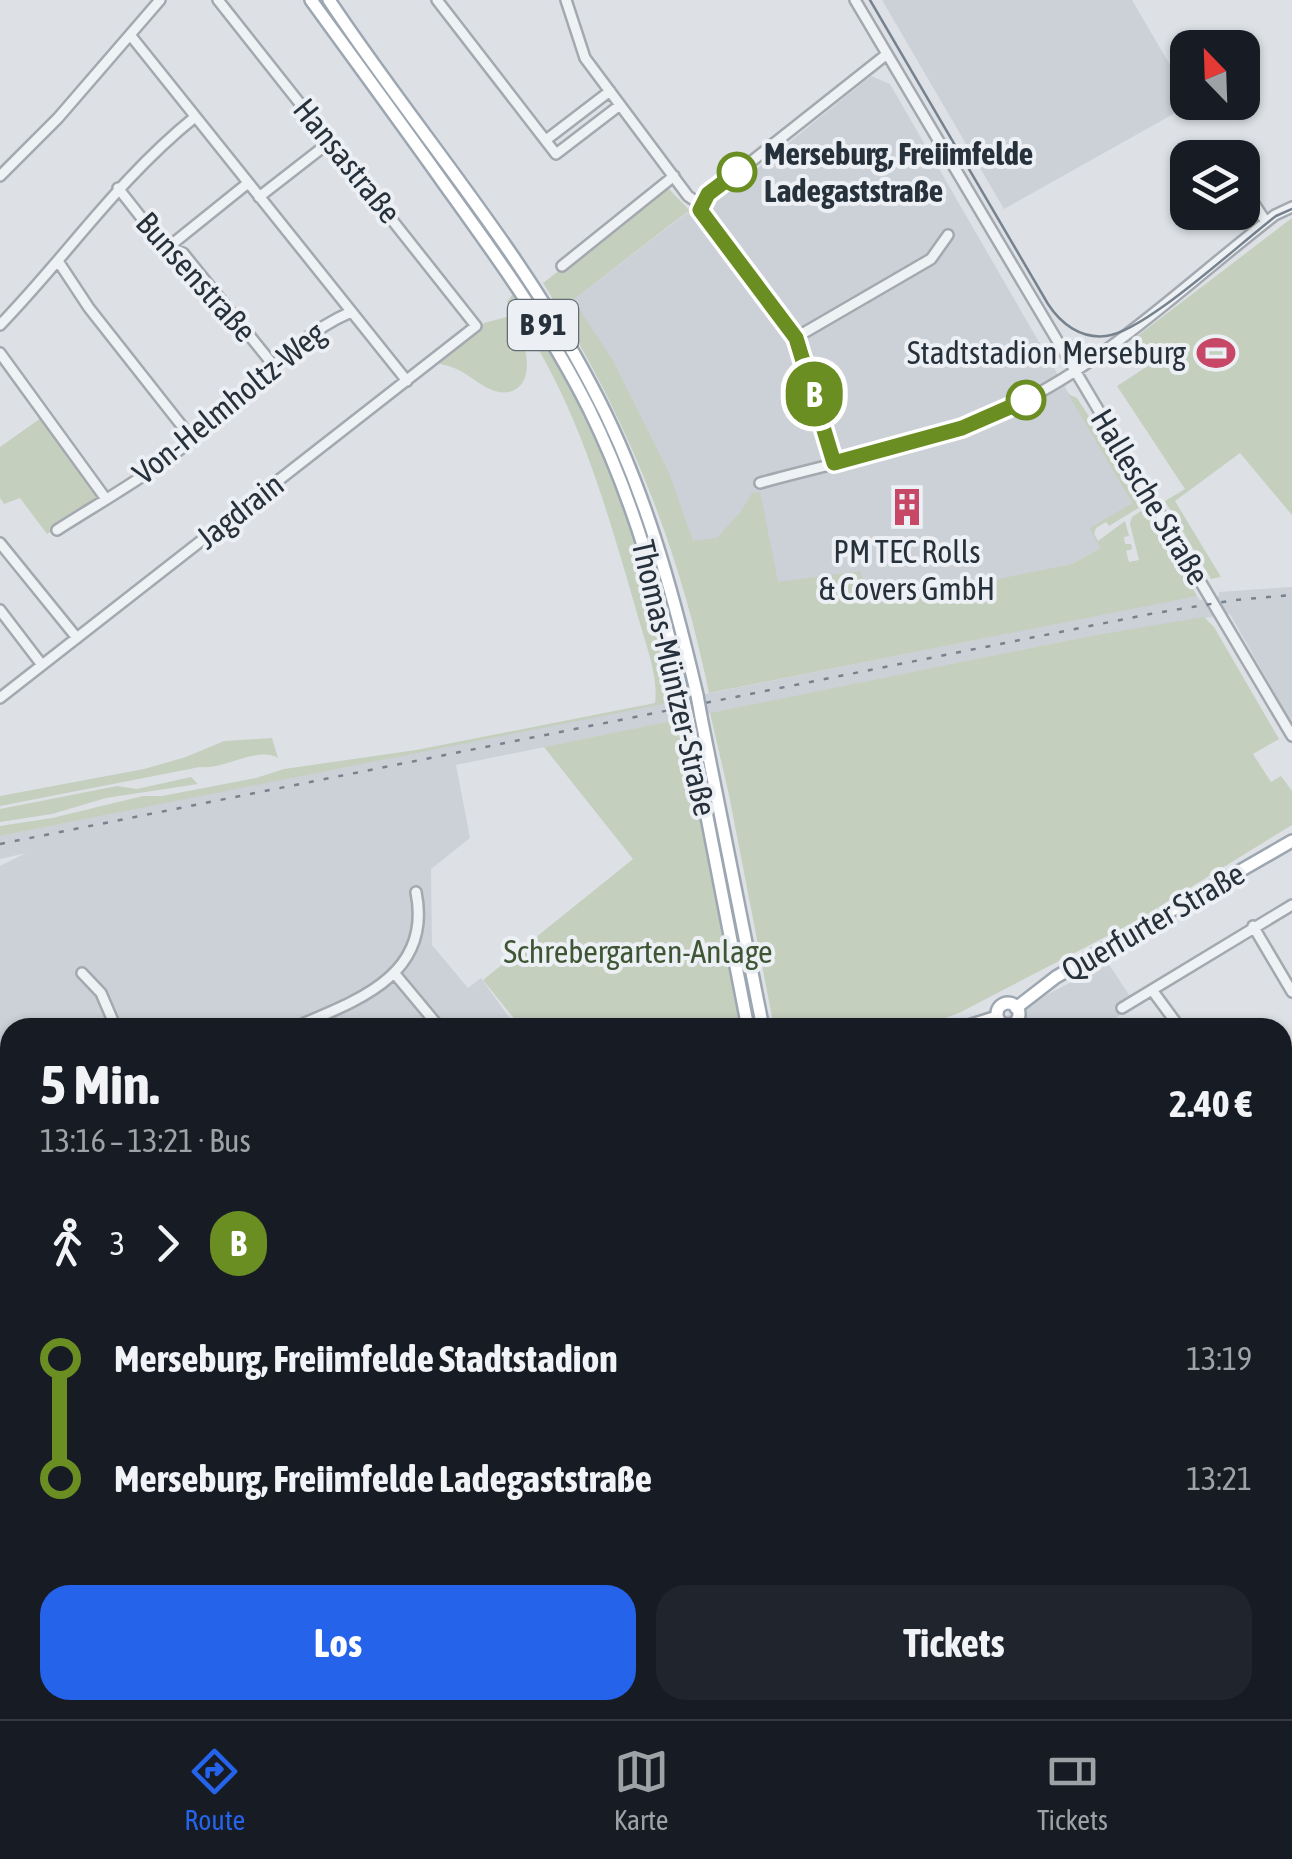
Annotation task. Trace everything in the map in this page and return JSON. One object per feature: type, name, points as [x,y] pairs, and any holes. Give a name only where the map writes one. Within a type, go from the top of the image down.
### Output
[{"type":"main road","name":"Thomas-Müntzer-Straße","points":[[312,0],[487,242],[571,374],[603,439],[637,524],[690,696]]},
{"type":"main road","name":"Thomas-Müntzer-Straße","points":[[329,0],[522,270],[592,385],[619,442],[673,597],[746,1018]]},
{"type":"main road","name":"Thomas-Müntzer-Straße","points":[[694,718],[760,1018]]},
{"type":"main road","name":"Querfurter Straße","points":[[1016,1018],[1016,1008],[1056,977],[1292,841]]},
{"type":"street","points":[[0,176],[58,118],[160,0]]},
{"type":"street","name":"Hansastraße","points":[[218,0],[476,322]]},
{"type":"street","points":[[437,0],[556,154],[620,105]]},
{"type":"street","points":[[566,0],[585,58],[688,196],[701,205]]},
{"type":"street","name":"Hallesche Straße","points":[[855,0],[1292,736]]},
{"type":"street","points":[[130,36],[407,381]]},
{"type":"street","points":[[834,463],[796,338],[702,218],[701,205],[708,194],[887,54]]},
{"type":"street","points":[[546,140],[610,91]]},
{"type":"street","points":[[0,325],[118,188],[194,117]]},
{"type":"street","points":[[259,197],[331,141]]},
{"type":"street","points":[[562,266],[674,176]]},
{"type":"street","points":[[166,250],[248,183]]},
{"type":"street","name":"Bunsenstraße","points":[[118,188],[166,250],[183,252],[274,366]]},
{"type":"street","points":[[760,483],[946,433],[1034,396],[1118,340],[1266,222],[1292,207]]},
{"type":"street","points":[[1260,213],[1266,222]]},
{"type":"street","points":[[796,338],[931,260],[948,235]]},
{"type":"street","points":[[58,260],[89,308],[193,440]]},
{"type":"street","name":"Von-Helmholtz-Weg","points":[[57,530],[193,440],[316,330],[351,312]]},
{"type":"street","name":"Jagdrain","points":[[0,698],[474,330],[476,322]]},
{"type":"street","points":[[0,353],[106,499]]},
{"type":"street","points":[[0,543],[77,638]]},
{"type":"street","points":[[0,610],[42,665]]},
{"type":"street","points":[[316,1018],[355,1001],[394,974],[412,948],[418,930],[421,915],[416,892]]},
{"type":"street","points":[[1122,1008],[1292,905]]},
{"type":"street","points":[[1253,926],[1292,992]]},
{"type":"street","points":[[82,973],[101,992],[112,1018]]},
{"type":"street","points":[[394,974],[431,1018]]},
{"type":"street","points":[[1152,990],[1173,1018]]},
{"type":"shaded area","points":[[882,0],[1132,0],[1170,65],[1170,116],[1004,209]]},
{"type":"shaded area","points":[[871,76],[890,84],[1132,503],[1091,528],[1101,547],[1072,564],[720,639],[573,300],[688,212],[711,206]]},
{"type":"shaded area","points":[[1292,587],[1292,724],[1230,614],[1095,635],[456,765],[470,838],[431,869],[432,945],[468,988],[481,978],[510,1018],[0,1018],[0,866],[26,853],[0,859],[0,836],[1153,604],[1197,596],[1200,600],[1219,596],[1219,592]]},
{"type":"shaded area","points":[[1108,963],[1135,1004],[1116,1018],[1002,1018]]},
{"type":"green space","points":[[667,187],[692,213],[687,212],[573,300],[612,359],[669,473],[693,541],[717,538],[752,493],[760,492],[778,582],[860,571],[870,605],[1072,564],[1100,548],[1090,528],[1132,503],[1068,394],[1077,398],[1145,504],[1109,526],[1106,522],[1096,528],[1098,541],[1125,521],[1129,536],[1124,537],[1125,544],[1131,544],[1132,549],[1126,551],[1129,562],[1139,560],[1130,524],[1132,517],[1147,507],[1197,596],[709,693],[682,584],[645,480],[599,381],[543,283]]},
{"type":"green space","name":"Stadtstadion Merseburg","points":[[1292,218],[1292,515],[1240,453],[1175,501],[1221,577],[1211,579],[1165,501],[1185,489],[1117,386],[1148,366],[1132,340]]},
{"type":"green space","points":[[515,291],[584,408],[619,489],[659,615],[678,701],[0,836],[0,826],[143,796],[256,778],[284,769],[416,750],[655,703],[650,658],[600,492],[552,374],[507,302]]},
{"type":"green space","points":[[507,317],[524,345],[527,369],[519,387],[509,392],[493,390],[437,362],[478,333],[484,323]]},
{"type":"green space","points":[[41,418],[102,499],[47,534],[20,498],[4,504],[0,498],[0,447]]},
{"type":"green space","points":[[1204,617],[1214,627],[1279,739],[1253,754],[1271,782],[1281,776],[1292,791],[1292,825],[1136,921],[959,1013],[945,1018],[772,1018],[710,713],[1095,635]]},
{"type":"green space","name":"Schrebergarten-Anlage","points":[[681,719],[718,892],[739,1018],[514,1018],[483,980],[633,859],[544,747]]},
{"type":"green space","points":[[272,738],[278,758],[250,756],[0,806],[0,796],[144,769],[224,741]]},
{"type":"green space","points":[[191,777],[198,784],[106,798],[52,814],[0,822],[0,809],[117,786],[137,789]]},
{"type":"tram line","points":[[870,0],[1048,304],[1065,324],[1080,332],[1106,336],[1144,319],[1276,216],[1292,209]]},
{"type":"railway","points":[[0,844],[1150,614],[1292,595]]},
{"type":"bus line","name":"B","points":[[737,172],[708,194],[701,205],[702,218],[796,338],[834,463],[962,428],[1026,400]]},
{"type":"place","name":"Merseburg, Freiimfelde Ladegaststraße","points":[[737,172]]},
{"type":"place","name":"Stadtstadion Merseburg","points":[[1216,353]]},
{"type":"place","name":"PM TEC Rolls & Covers GmbH","points":[[907,507]]}]
